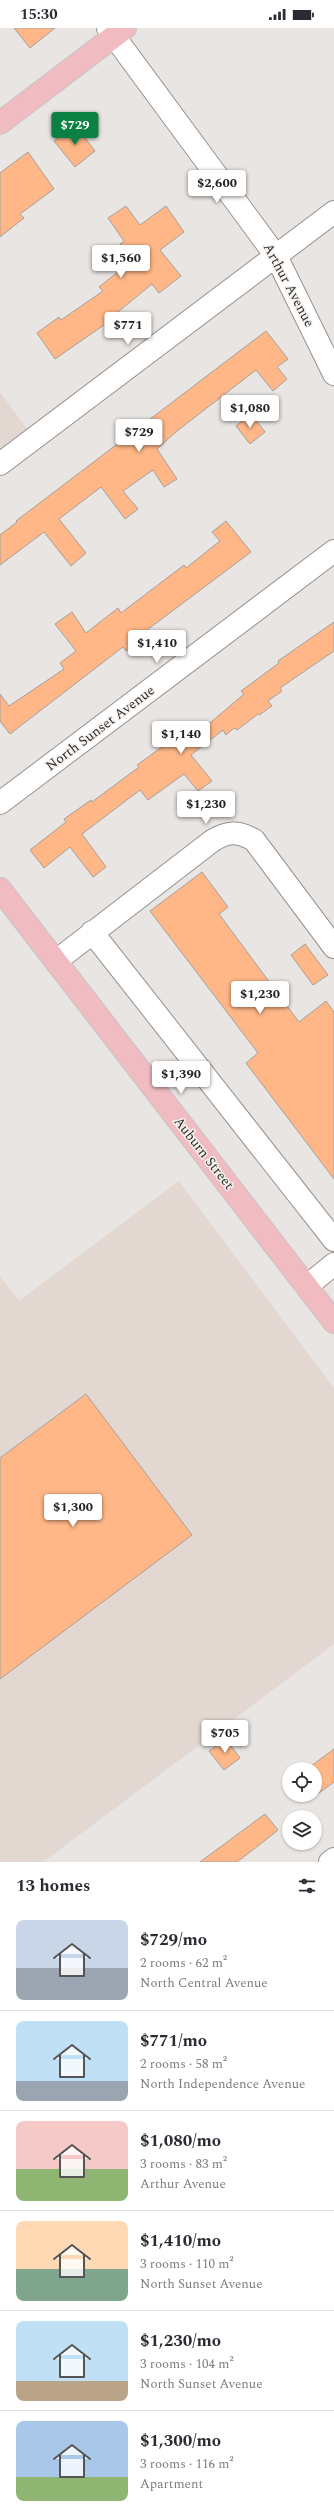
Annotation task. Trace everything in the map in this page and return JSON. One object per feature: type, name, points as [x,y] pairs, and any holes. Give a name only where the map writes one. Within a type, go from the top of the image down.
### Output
[{"type":"main road","points":[[0,124],[116,31]]},
{"type":"main road","name":"Auburn Street","points":[[0,889],[334,1322]]},
{"type":"street","name":"Arthur Avenue","points":[[116,31],[276,256],[334,374]]},
{"type":"street","points":[[0,464],[334,212]]},
{"type":"street","name":"North Sunset Avenue","points":[[0,803],[334,551]]},
{"type":"street","points":[[56,961],[212,841],[224,833],[232,832],[243,834],[254,840],[334,948]]},
{"type":"street","points":[[92,932],[334,1240]]},
{"type":"street","points":[[307,1286],[334,1264]]},
{"type":"street","points":[[330,1862],[334,1859]]},
{"type":"shaded area","points":[[0,392],[28,430],[0,451]]},
{"type":"shaded area","points":[[179,1181],[334,1388],[334,1644],[43,1862],[0,1862],[0,1276],[19,1301]]},
{"type":"building","points":[[14,28],[55,28],[30,48]]},
{"type":"building","points":[[75,125],[95,151],[75,167],[54,141]]},
{"type":"building","points":[[28,152],[54,189],[20,214],[24,218],[0,237],[0,173]]},
{"type":"building","points":[[126,206],[140,225],[166,206],[184,232],[160,250],[181,276],[159,293],[152,284],[113,316],[114,318],[55,359],[37,333],[59,317],[61,320],[103,291],[99,287],[133,260],[120,244],[124,241],[108,218]]},
{"type":"building","points":[[266,331],[288,359],[277,367],[287,379],[273,391],[256,370],[177,431],[157,449],[177,479],[164,487],[153,470],[123,491],[138,509],[125,519],[101,487],[59,519],[86,553],[71,566],[44,532],[0,565],[0,535],[17,522],[16,521]]},
{"type":"building","points":[[251,414],[265,432],[250,444],[236,426]]},
{"type":"building","points":[[226,521],[251,552],[139,636],[142,639],[126,651],[123,647],[10,734],[0,721],[0,694],[9,706],[64,669],[60,663],[76,651],[55,624],[72,612],[86,633],[118,608],[121,613],[184,565],[186,568],[220,541],[212,532]]},
{"type":"building","points":[[334,622],[334,651],[280,688],[282,691],[268,701],[272,706],[259,715],[258,714],[237,730],[234,728],[226,735],[223,730],[191,755],[212,781],[198,791],[184,774],[148,800],[140,790],[82,834],[106,867],[93,877],[70,847],[44,868],[30,850],[66,822],[64,819],[91,800],[92,802],[139,767],[137,765],[173,739],[171,736],[184,727],[187,730],[198,721],[204,728],[244,694],[241,691],[279,663],[278,661]]},
{"type":"building","points":[[202,872],[228,907],[219,914],[299,1022],[326,1001],[334,1012],[334,1179],[246,1063],[258,1053],[150,911]]},
{"type":"building","points":[[305,944],[328,975],[313,985],[291,955]]},
{"type":"building","points":[[86,1394],[192,1535],[0,1679],[0,1458]]},
{"type":"building","points":[[226,1739],[240,1758],[224,1770],[209,1751]]},
{"type":"building","points":[[334,1749],[334,1782],[322,1791],[322,1762],[316,1762]]},
{"type":"building","points":[[265,1814],[278,1830],[237,1862],[200,1862]]}]
